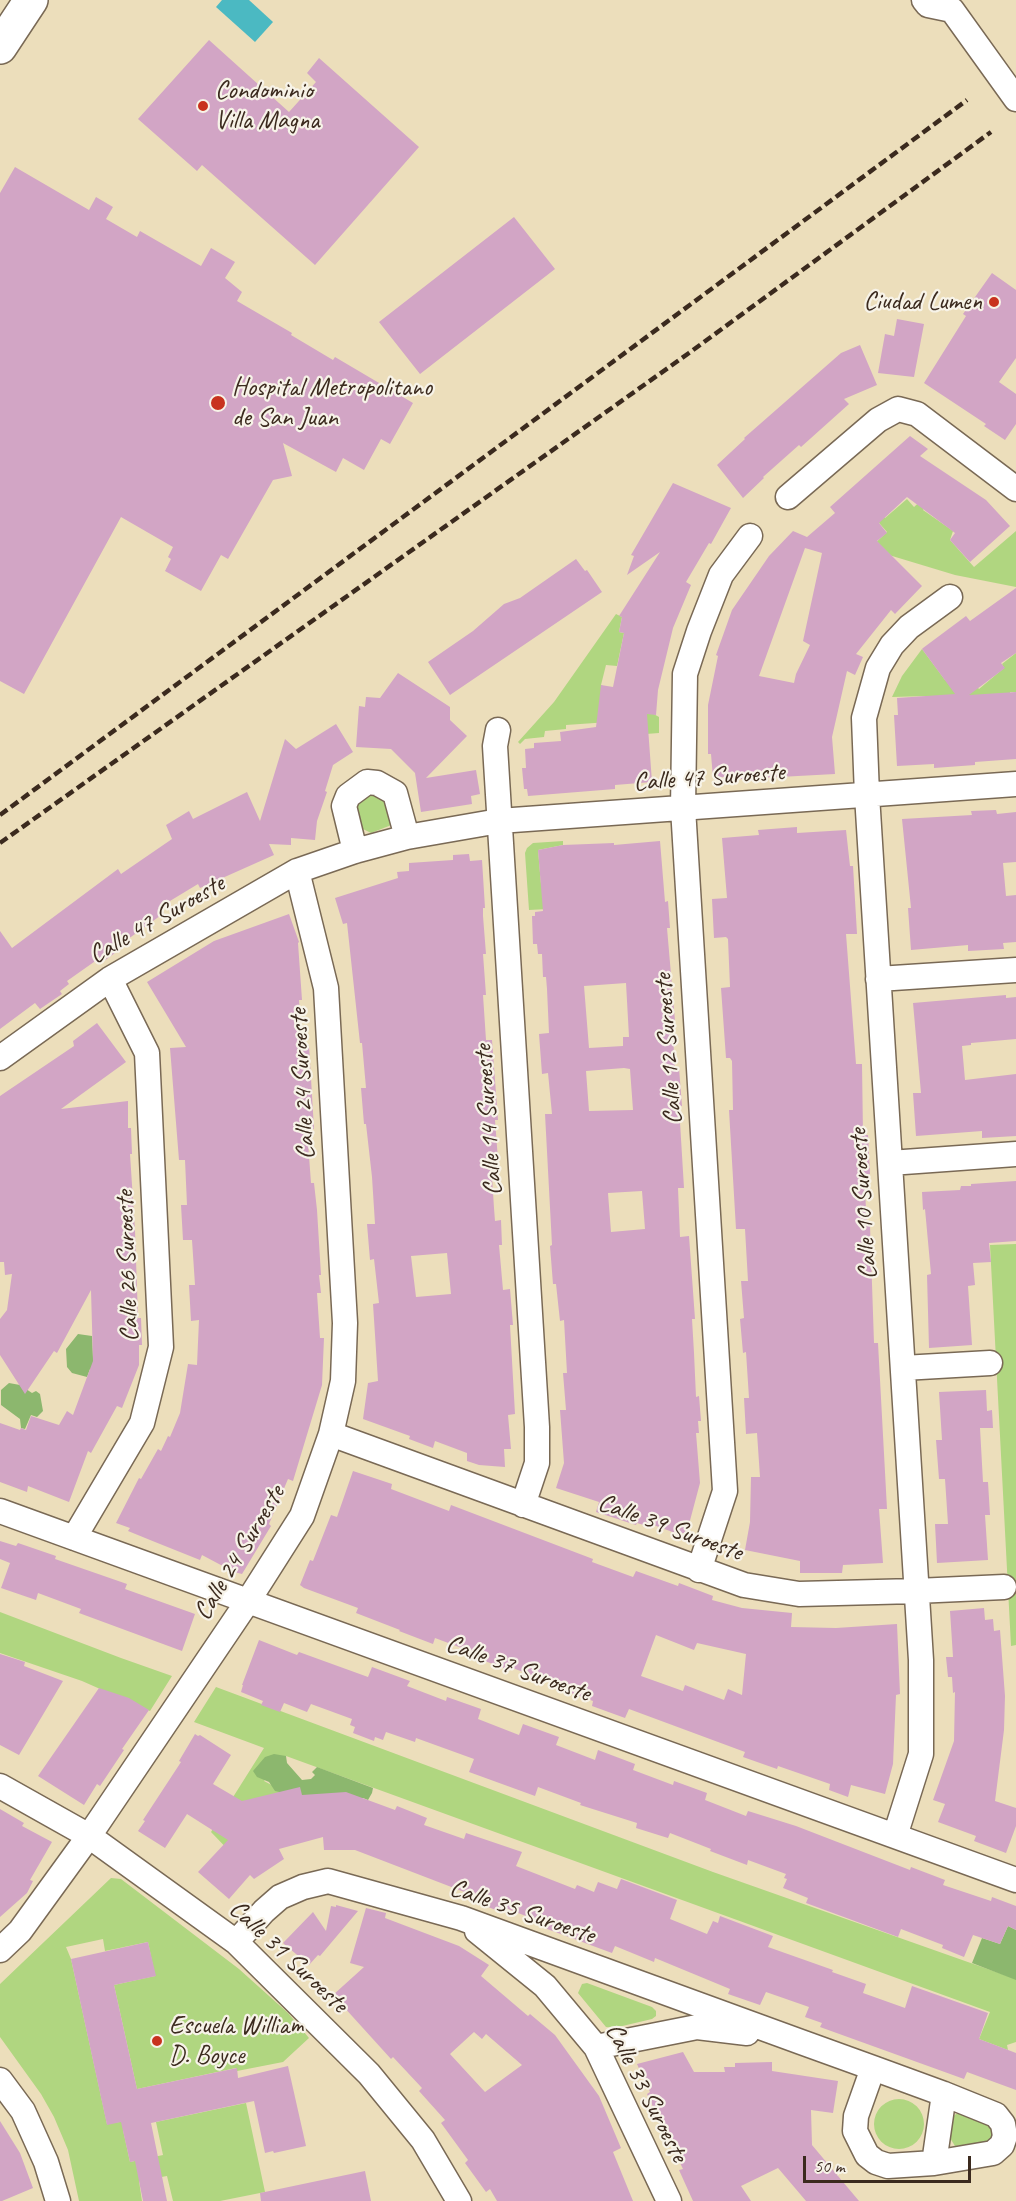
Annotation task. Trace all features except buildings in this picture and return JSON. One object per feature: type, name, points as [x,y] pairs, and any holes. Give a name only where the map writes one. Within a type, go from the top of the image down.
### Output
[{"type":"main road","points":[[0,47],[32,0]]},
{"type":"street","points":[[924,0],[928,5],[952,5],[1016,99]]},
{"type":"street","points":[[788,497],[878,420],[898,410],[917,414],[1016,489]]},
{"type":"street","name":"Calle 12 Suroeste","points":[[699,1570],[724,1491],[683,808],[685,674],[721,575],[750,536]]},
{"type":"street","name":"Calle 10 Suroeste","points":[[895,1836],[921,1754],[921,1660],[864,718],[878,668],[892,645],[909,627],[950,597]]},
{"type":"street","name":"Calle 14 Suroeste","points":[[498,730],[495,746],[499,821],[537,1428],[537,1463],[523,1505]]},
{"type":"street","points":[[355,851],[344,806],[348,796],[367,782],[377,783],[395,793],[407,837]]},
{"type":"street","name":"Calle 47 Suroeste","points":[[0,1058],[110,979],[297,871],[355,851],[407,837],[499,821],[1016,784]]},
{"type":"street","name":"Calle 24 Suroeste","points":[[0,1950],[20,1931],[89,1836],[248,1601],[302,1516],[331,1434],[343,1381],[345,1323],[326,988],[297,871]]},
{"type":"street","points":[[878,979],[1016,969]]},
{"type":"street","name":"Calle 26 Suroeste","points":[[74,1538],[142,1423],[161,1347],[147,1053],[110,979]]},
{"type":"street","points":[[890,1163],[1016,1154]]},
{"type":"street","points":[[903,1368],[990,1363]]},
{"type":"street","name":"Calle 39 Suroeste","points":[[331,1434],[744,1586],[799,1594],[916,1592],[1004,1587]]},
{"type":"street","name":"Calle 37 Suroeste","points":[[0,1511],[1016,1880]]},
{"type":"street","name":"Calle 31 Suroeste","points":[[0,1786],[89,1836],[236,1942],[369,2074],[423,2140],[459,2201]]},
{"type":"street","name":"Calle 35 Suroeste","points":[[236,1942],[280,1897],[303,1887],[328,1881],[461,1918],[873,2068],[944,2094],[996,2115],[1003,2124],[1005,2136],[1002,2145],[993,2153],[934,2163],[888,2166],[876,2162],[867,2155],[855,2131],[856,2116],[873,2068]]},
{"type":"street","name":"Calle 33 Suroeste","points":[[461,1918],[545,1986],[596,2048],[669,2201]]},
{"type":"street","name":"Calle 35 Suroeste","points":[[596,2048],[697,2027],[734,2030],[801,2042]]},
{"type":"street","points":[[0,2080],[23,2111],[46,2163],[58,2201]]},
{"type":"street","points":[[934,2163],[944,2094]]},
{"type":"green space","points":[[858,487],[885,518],[907,499],[914,507],[928,494],[932,497],[923,510],[953,531],[950,540],[974,567],[1016,531],[1016,587],[955,575],[869,549],[887,532],[852,492]]},
{"type":"green space","points":[[616,614],[622,617],[619,632],[624,633],[617,666],[606,665],[601,685],[659,717],[659,733],[646,734],[609,722],[566,725],[566,729],[545,731],[544,737],[525,739],[520,744],[518,742],[554,702]]},
{"type":"green space","points":[[922,649],[945,680],[974,683],[979,689],[1004,668],[1002,664],[1016,653],[1016,692],[1010,692],[1010,706],[928,696],[892,697],[902,676]]},
{"type":"green space","points":[[366,792],[385,796],[394,824],[371,833],[363,829],[355,814],[357,799]]},
{"type":"green space","points":[[563,841],[563,845],[538,850],[541,884],[567,908],[529,910],[525,853],[527,848],[533,843]]},
{"type":"green space","points":[[1016,1244],[1016,1645],[1011,1646],[990,1245]]},
{"type":"green space","points":[[78,1334],[92,1336],[93,1358],[100,1359],[95,1371],[90,1369],[87,1377],[72,1373],[67,1367],[66,1349]]},
{"type":"green space","points":[[9,1383],[40,1394],[43,1411],[37,1417],[31,1415],[25,1429],[21,1428],[20,1419],[1,1405],[1,1390]]},
{"type":"green space","points":[[0,1612],[172,1676],[150,1711],[82,1681],[0,1653]]},
{"type":"green space","points":[[216,1687],[713,1872],[1016,1979],[1016,2042],[1007,2045],[1008,2050],[979,2039],[990,2012],[286,1756],[264,1781],[283,1791],[236,1858],[211,1832],[264,1748],[194,1722]]},
{"type":"green space","points":[[274,1754],[286,1756],[287,1763],[302,1780],[311,1779],[315,1775],[312,1772],[317,1767],[373,1788],[372,1793],[368,1800],[363,1798],[317,1800],[275,1791],[269,1782],[257,1777],[253,1771],[265,1757]]},
{"type":"green space","name":"Escuela William D. Boyce","points":[[111,1878],[121,1879],[239,1969],[288,2013],[309,2038],[283,2062],[237,2071],[236,2068],[137,2089],[114,1985],[155,1976],[148,1942],[105,1951],[103,1939],[66,1947],[71,1959],[107,2124],[125,2121],[123,2130],[130,2162],[163,2155],[156,2122],[246,2103],[265,2192],[220,2201],[173,2201],[167,2176],[139,2181],[142,2201],[79,2201],[68,2150],[54,2117],[41,2094],[0,2037],[0,1984]]},
{"type":"green space","points":[[1008,1926],[1016,1930],[1016,1980],[972,1963],[982,1938],[1000,1944]]},
{"type":"green space","points":[[587,1983],[652,2007],[656,2011],[656,2016],[614,2028],[606,2027],[578,1993],[582,1984]]},
{"type":"green space","points":[[899,2099],[908,2101],[919,2110],[924,2124],[922,2133],[913,2144],[899,2149],[890,2147],[879,2138],[874,2124],[876,2115],[885,2104]]},
{"type":"green space","points":[[956,2114],[986,2123],[992,2129],[993,2137],[987,2142],[955,2146],[950,2138],[951,2119]]},
{"type":"water","points":[[222,0],[249,0],[273,22],[255,42],[216,7]]},
{"type":"railway","points":[[0,815],[967,100]]},
{"type":"railway","points":[[0,843],[689,353],[991,132]]},
{"type":"place","name":"Condominio Villa Magna","points":[[203,106]]},
{"type":"place","name":"Ciudad Lumen","points":[[994,302]]},
{"type":"place","name":"Hospital Metropolitano de San Juan","points":[[218,403]]},
{"type":"place","name":"Escuela William D. Boyce","points":[[157,2041]]}]
